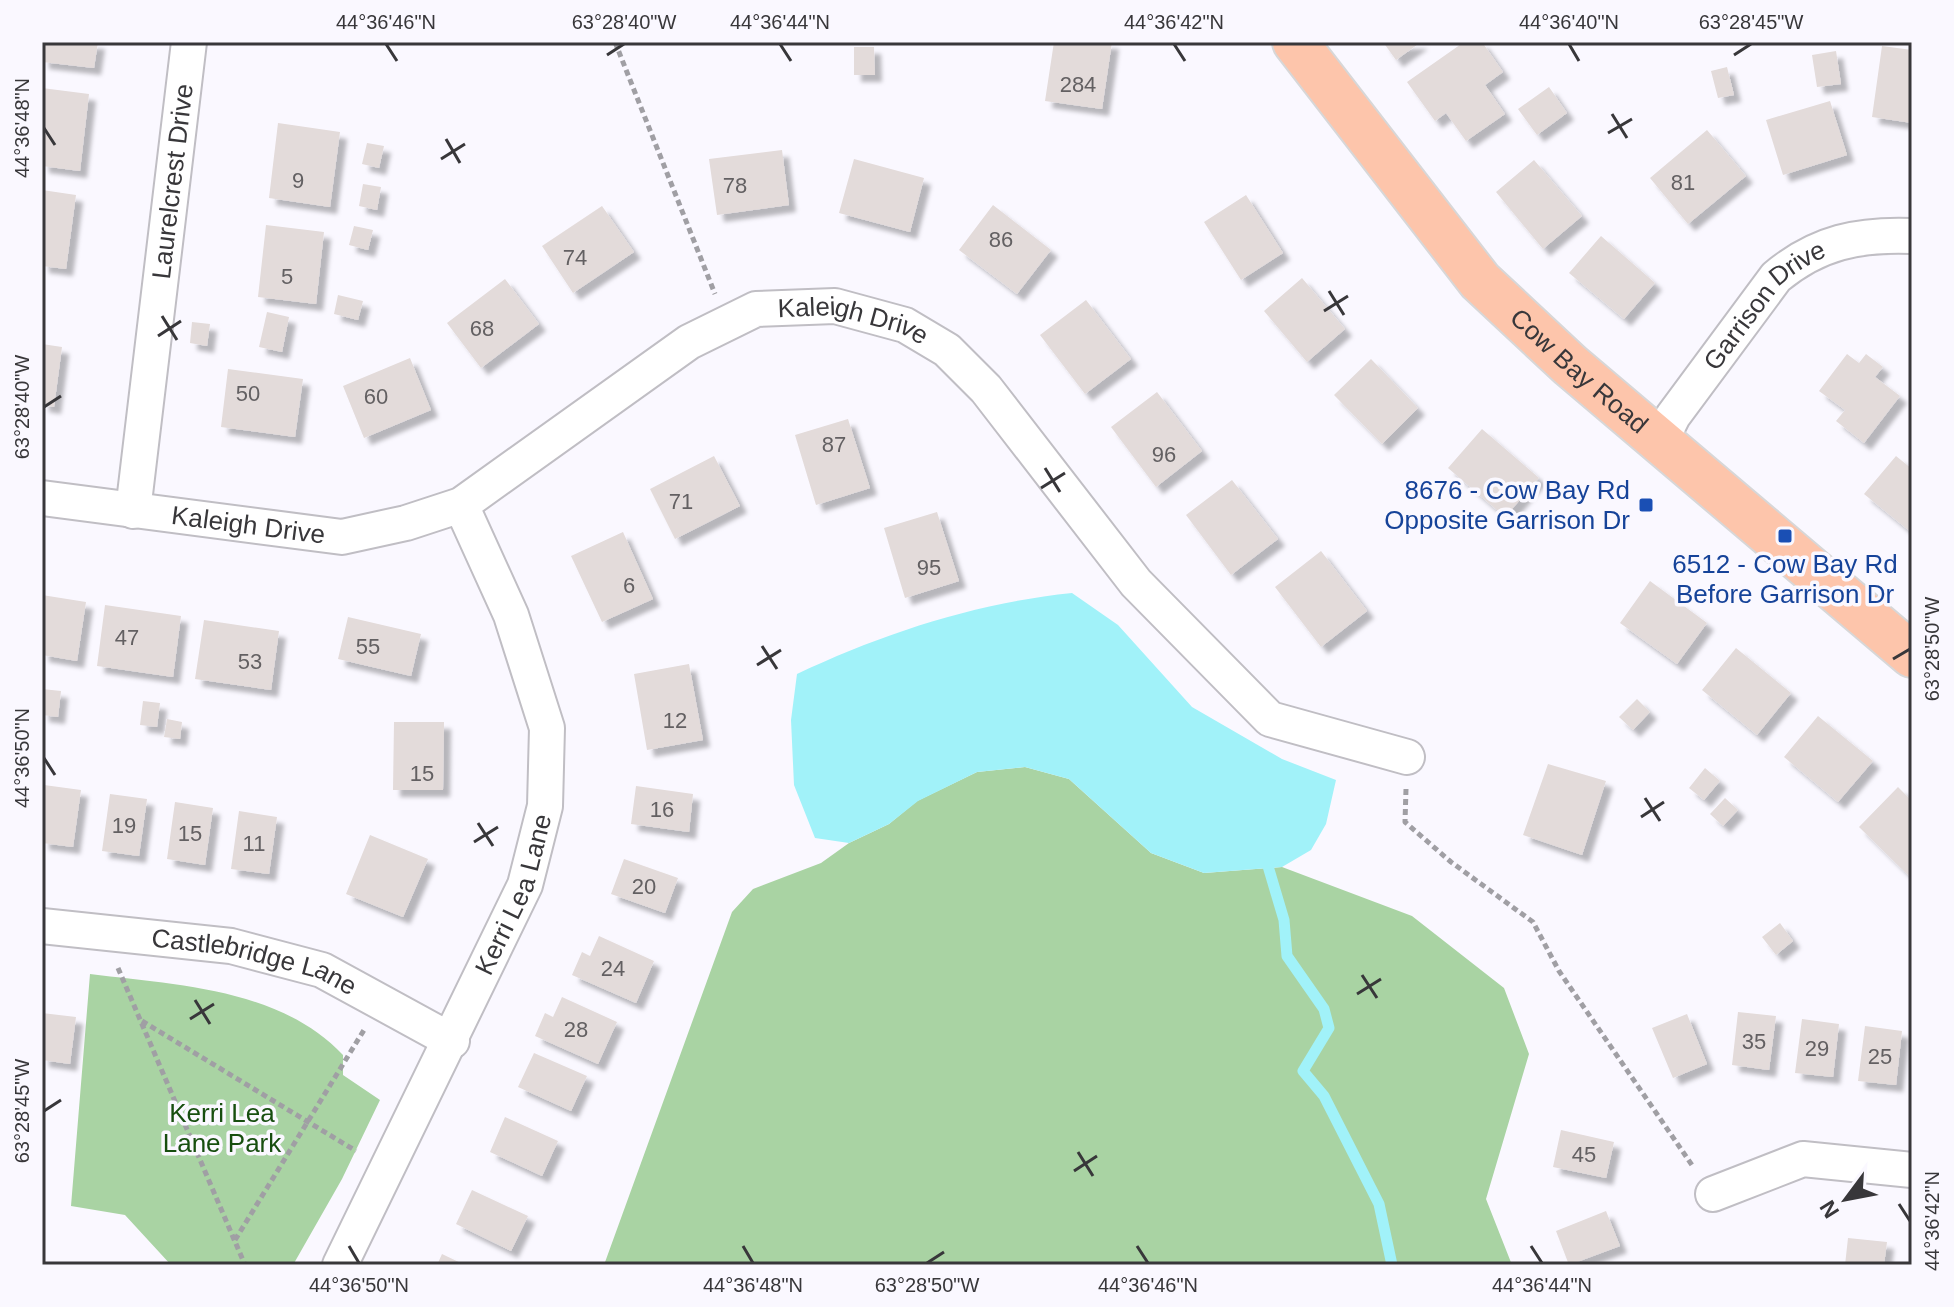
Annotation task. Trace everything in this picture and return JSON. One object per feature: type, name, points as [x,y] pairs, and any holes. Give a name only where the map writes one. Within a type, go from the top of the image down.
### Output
[{"type":"main road","name":"Cow Bay Road","points":[[1295,42],[1480,281],[1570,365],[1912,655]]},
{"type":"street","name":"Laurelcrest Drive","points":[[133,511],[189,42]]},
{"type":"street","name":"Garrison Drive","points":[[1660,442],[1673,416],[1776,277],[1793,262],[1814,250],[1851,238],[1912,236]]},
{"type":"street","name":"Kaleigh Drive","points":[[42,498],[342,537],[406,523],[461,505],[689,342],[756,309],[835,306],[919,331],[947,350],[986,389],[1136,583],[1270,719],[1407,757]]},
{"type":"street","name":"Kerri Lea Lane","points":[[340,1265],[452,1041],[525,885],[545,806],[547,728],[511,615],[461,505]]},
{"type":"street","name":"Castlebridge Lane","points":[[42,926],[102,935],[231,946],[322,970],[452,1041]]},
{"type":"street","points":[[1713,1194],[1803,1159],[1912,1170]]},
{"type":"path","points":[[615,42],[728,324]]},
{"type":"path","points":[[1407,757],[1405,822],[1451,862],[1533,922],[1559,971],[1713,1194]]},
{"type":"path","points":[[102,935],[142,1021],[245,1265]]},
{"type":"path","points":[[235,1241],[381,1001]]},
{"type":"path","points":[[142,1021],[388,1170]]},
{"type":"green space","points":[[1025,767],[1069,779],[1151,853],[1204,873],[1282,867],[1412,916],[1504,988],[1529,1054],[1486,1199],[1512,1265],[604,1265],[732,912],[753,889],[821,863],[849,843],[889,824],[917,801],[977,772]]},
{"type":"green space","name":"Kerri Lea Lane Park","points":[[90,974],[225,994],[289,1016],[318,1033],[343,1055],[343,1075],[380,1100],[342,1179],[293,1265],[171,1265],[125,1215],[71,1206]]},
{"type":"water","points":[[1072,593],[1118,625],[1192,707],[1282,759],[1336,780],[1326,824],[1311,850],[1282,867],[1204,873],[1151,853],[1069,779],[1025,767],[977,772],[918,801],[889,824],[849,843],[815,838],[794,785],[791,720],[797,674],[863,645],[931,622],[1001,604]]},
{"type":"building","points":[[42,42],[98,42],[94,68],[42,62]]},
{"type":"building","points":[[1054,42],[1112,42],[1102,109],[1045,101]]},
{"type":"building","points":[[1383,42],[1421,42],[1396,60]]},
{"type":"building","points":[[1464,42],[1482,42],[1503,72],[1485,85],[1505,114],[1466,141],[1446,113],[1435,121],[1407,82]]},
{"type":"building","points":[[1882,46],[1912,50],[1912,123],[1872,117]]},
{"type":"building","points":[[854,47],[874,47],[875,75],[854,75]]},
{"type":"building","points":[[1836,51],[1841,84],[1817,87],[1812,55]]},
{"type":"building","points":[[1727,67],[1734,95],[1718,98],[1711,71]]},
{"type":"building","points":[[1549,87],[1567,113],[1537,135],[1518,109]]},
{"type":"building","points":[[42,88],[89,94],[80,171],[42,166]]},
{"type":"building","points":[[1830,101],[1847,155],[1783,175],[1766,120]]},
{"type":"building","points":[[278,123],[340,132],[330,207],[269,198]]},
{"type":"building","points":[[1707,130],[1746,176],[1688,224],[1650,178]]},
{"type":"building","points":[[367,143],[384,146],[379,168],[362,164]]},
{"type":"building","points":[[782,150],[789,205],[717,215],[709,159]]},
{"type":"building","points":[[854,159],[924,178],[910,232],[839,213]]},
{"type":"building","points":[[1534,160],[1582,216],[1543,249],[1496,192]]},
{"type":"building","points":[[363,184],[381,187],[377,210],[359,206]]},
{"type":"building","points":[[42,190],[76,195],[66,269],[42,266]]},
{"type":"building","points":[[1246,195],[1283,253],[1241,280],[1204,222]]},
{"type":"building","points":[[993,205],[1051,250],[1017,294],[959,250]]},
{"type":"building","points":[[602,206],[634,252],[573,293],[542,246]]},
{"type":"building","points":[[266,225],[324,232],[316,304],[258,297]]},
{"type":"building","points":[[354,226],[373,230],[368,250],[349,245]]},
{"type":"building","points":[[1601,236],[1655,283],[1624,319],[1569,273]]},
{"type":"building","points":[[1302,278],[1345,329],[1307,362],[1264,311]]},
{"type":"building","points":[[505,279],[539,324],[481,368],[447,323]]},
{"type":"building","points":[[338,295],[363,301],[358,320],[334,314]]},
{"type":"building","points":[[1086,300],[1131,359],[1085,394],[1040,335]]},
{"type":"building","points":[[267,312],[289,317],[282,352],[259,347]]},
{"type":"building","points":[[192,322],[210,324],[207,346],[190,343]]},
{"type":"building","points":[[42,344],[62,347],[54,407],[42,405]]},
{"type":"building","points":[[1847,354],[1859,363],[1866,354],[1883,367],[1875,377],[1900,396],[1864,443],[1836,421],[1845,410],[1819,391]]},
{"type":"building","points":[[410,358],[431,410],[364,438],[343,386]]},
{"type":"building","points":[[1371,359],[1418,408],[1382,444],[1334,395]]},
{"type":"building","points":[[228,369],[303,379],[295,437],[221,427]]},
{"type":"building","points":[[1157,392],[1202,451],[1156,487],[1111,427]]},
{"type":"building","points":[[848,419],[870,488],[816,505],[795,435]]},
{"type":"building","points":[[1482,429],[1539,478],[1505,517],[1448,468]]},
{"type":"building","points":[[714,456],[740,506],[675,539],[650,489]]},
{"type":"building","points":[[1896,456],[1912,469],[1912,533],[1864,494]]},
{"type":"building","points":[[1232,480],[1278,539],[1231,575],[1186,515]]},
{"type":"building","points":[[937,512],[959,581],[905,598],[884,528]]},
{"type":"building","points":[[623,532],[653,599],[602,622],[571,556]]},
{"type":"building","points":[[1321,551],[1367,611],[1321,647],[1275,587]]},
{"type":"building","points":[[1650,581],[1707,623],[1677,664],[1620,623]]},
{"type":"building","points":[[42,595],[86,602],[77,661],[42,655]]},
{"type":"building","points":[[105,605],[181,616],[173,677],[97,666]]},
{"type":"building","points":[[348,617],[421,634],[411,676],[338,659]]},
{"type":"building","points":[[204,620],[279,631],[271,690],[195,679]]},
{"type":"building","points":[[1736,648],[1791,693],[1757,735],[1702,690]]},
{"type":"building","points":[[689,664],[703,740],[647,750],[634,674]]},
{"type":"building","points":[[42,689],[61,691],[58,717],[42,715]]},
{"type":"building","points":[[1637,699],[1650,712],[1633,730],[1619,717]]},
{"type":"building","points":[[143,701],[160,703],[157,727],[140,725]]},
{"type":"building","points":[[1818,716],[1873,761],[1838,802],[1784,757]]},
{"type":"building","points":[[167,719],[182,722],[180,739],[164,737]]},
{"type":"building","points":[[394,722],[444,722],[443,790],[393,790]]},
{"type":"building","points":[[1548,764],[1606,781],[1582,855],[1523,835]]},
{"type":"building","points":[[1705,768],[1720,781],[1704,800],[1689,788]]},
{"type":"building","points":[[44,785],[81,790],[73,847],[42,843]]},
{"type":"building","points":[[636,786],[693,794],[689,832],[631,824]]},
{"type":"building","points":[[1898,787],[1912,801],[1912,873],[1909,876],[1859,827]]},
{"type":"building","points":[[110,794],[147,799],[139,856],[102,851]]},
{"type":"building","points":[[1725,798],[1738,810],[1723,826],[1710,814]]},
{"type":"building","points":[[175,802],[213,808],[205,865],[167,859]]},
{"type":"building","points":[[239,811],[277,817],[269,874],[231,869]]},
{"type":"building","points":[[370,835],[428,859],[403,917],[346,894]]},
{"type":"building","points":[[624,859],[678,878],[665,913],[611,894]]},
{"type":"building","points":[[1780,923],[1793,941],[1776,955],[1762,937]]},
{"type":"building","points":[[599,936],[654,961],[636,1003],[572,975],[582,952],[590,956]]},
{"type":"building","points":[[562,997],[617,1022],[598,1064],[535,1036],[545,1013],[553,1017]]},
{"type":"building","points":[[1738,1012],[1776,1016],[1769,1070],[1732,1065]]},
{"type":"building","points":[[42,1013],[76,1017],[70,1064],[42,1060]]},
{"type":"building","points":[[1687,1014],[1707,1064],[1673,1078],[1652,1028]]},
{"type":"building","points":[[1802,1019],[1839,1024],[1833,1077],[1795,1073]]},
{"type":"building","points":[[1865,1026],[1902,1031],[1896,1085],[1858,1081]]},
{"type":"building","points":[[534,1053],[587,1076],[571,1111],[518,1087]]},
{"type":"building","points":[[505,1117],[558,1141],[542,1176],[490,1152]]},
{"type":"building","points":[[1561,1130],[1614,1142],[1606,1178],[1553,1167]]},
{"type":"building","points":[[472,1190],[528,1216],[511,1251],[456,1224]]},
{"type":"building","points":[[1606,1211],[1620,1246],[1569,1265],[1556,1231]]},
{"type":"building","points":[[1848,1238],[1887,1242],[1884,1265],[1845,1265]]},
{"type":"building","points":[[442,1254],[465,1265],[437,1265]]},
{"type":"waterway","points":[[1265,856],[1284,920],[1287,956],[1324,1009],[1329,1028],[1303,1071],[1324,1096],[1379,1204],[1392,1265]]},
{"type":"place","name":"8676 - Cow Bay Rd Opposite Garrison Dr","points":[[1646,505]]},
{"type":"place","name":"6512 - Cow Bay Rd Before Garrison Dr","points":[[1785,536]]}]
